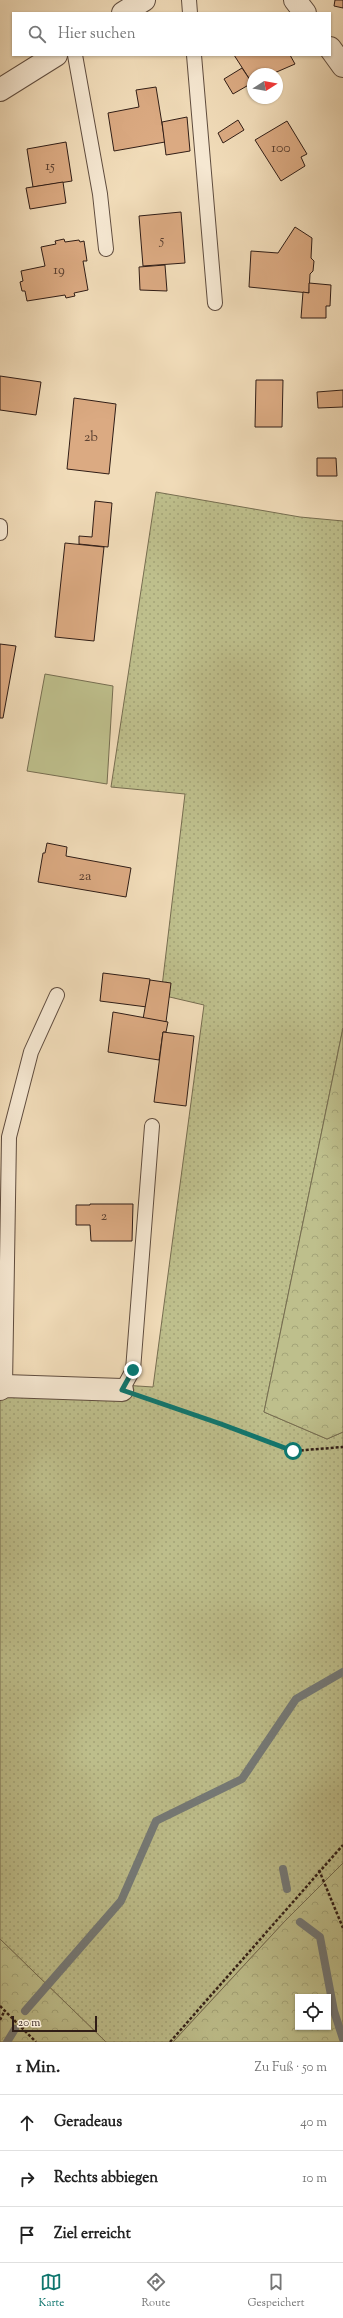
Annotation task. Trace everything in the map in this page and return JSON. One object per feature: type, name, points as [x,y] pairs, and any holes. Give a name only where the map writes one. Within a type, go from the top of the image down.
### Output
[{"type":"street","points":[[125,12],[144,0]]},
{"type":"street","points":[[295,0],[304,12]]},
{"type":"street","points":[[331,49],[343,66]]},
{"type":"street","points":[[0,90],[54,56]]},
{"type":"street","points":[[2,1388],[122,1390]]},
{"type":"lane","points":[[189,0],[190,12]]},
{"type":"lane","points":[[75,56],[100,194],[106,249]]},
{"type":"lane","points":[[194,56],[215,303]]},
{"type":"lane","points":[[0,526],[0,533]]},
{"type":"lane","points":[[2,1388],[9,1137],[31,1052],[57,995]]},
{"type":"lane","points":[[122,1390],[133,1370],[152,1126]]},
{"type":"path","points":[[122,1390],[221,1424],[293,1451],[343,1447]]},
{"type":"path","points":[[170,2042],[319,1870],[343,1845]]},
{"type":"path","points":[[319,1870],[343,1928]]},
{"type":"path","points":[[0,2006],[4,2012],[36,2042]]},
{"type":"path","points":[[0,2020],[4,2012]]},
{"type":"green space","points":[[156,492],[300,517],[343,521],[343,1028],[264,1412],[327,1439],[343,1432],[343,1863],[285,1921],[173,2042],[106,2042],[0,1939],[0,1377],[153,1387],[204,1005],[161,995],[185,794],[111,787]]},
{"type":"green space","points":[[45,674],[113,686],[107,784],[27,771]]},
{"type":"green space","points":[[343,1028],[343,1432],[327,1439],[264,1412]]},
{"type":"green space","points":[[343,1863],[343,2042],[173,2042],[285,1921]]},
{"type":"green space","points":[[0,1939],[106,2042],[0,2042]]},
{"type":"building","points":[[335,0],[343,0],[343,8],[334,6]]},
{"type":"building","points":[[235,56],[291,56],[295,64],[283,69],[283,68],[247,68],[247,75]]},
{"type":"building","points":[[242,68],[247,76],[247,86],[233,94],[224,79]]},
{"type":"building","points":[[156,87],[165,142],[114,151],[108,113],[139,107],[136,90]]},
{"type":"building","points":[[187,117],[190,151],[166,155],[162,122]]},
{"type":"building","points":[[238,120],[244,130],[223,143],[218,133]]},
{"type":"building","points":[[287,121],[307,154],[301,157],[305,166],[281,181],[255,140]]},
{"type":"building","points":[[66,142],[72,181],[33,187],[27,149]]},
{"type":"building","points":[[63,182],[66,203],[30,209],[26,188]]},
{"type":"building","points":[[181,212],[185,263],[143,266],[139,216]]},
{"type":"building","points":[[295,227],[312,238],[311,258],[314,261],[313,271],[310,274],[309,293],[249,287],[251,251],[278,253]]},
{"type":"building","points":[[64,239],[65,242],[79,240],[80,242],[84,241],[87,261],[83,261],[88,290],[74,293],[75,296],[66,298],[65,295],[27,301],[25,291],[22,291],[20,282],[23,281],[21,271],[45,266],[41,247],[56,244],[55,241]]},
{"type":"building","points":[[165,265],[167,291],[140,290],[139,267]]},
{"type":"building","points":[[309,283],[331,285],[330,306],[326,306],[326,318],[301,318],[303,292],[309,293]]},
{"type":"building","points":[[0,376],[41,382],[36,415],[0,410]]},
{"type":"building","points":[[256,380],[283,380],[282,427],[255,427]]},
{"type":"building","points":[[343,390],[343,407],[318,408],[317,392]]},
{"type":"building","points":[[74,398],[116,404],[109,474],[67,469]]},
{"type":"building","points":[[317,458],[336,458],[337,476],[317,476]]},
{"type":"building","points":[[95,501],[112,503],[108,547],[79,544],[79,536],[92,537]]},
{"type":"building","points":[[65,543],[104,547],[94,641],[55,637]]},
{"type":"building","points":[[0,644],[16,646],[3,718],[0,718]]},
{"type":"building","points":[[47,843],[67,847],[66,856],[131,868],[126,897],[38,882],[43,853],[45,853]]},
{"type":"building","points":[[103,973],[150,979],[147,1007],[100,1001]]},
{"type":"building","points":[[150,980],[171,983],[166,1022],[143,1019]]},
{"type":"building","points":[[113,1012],[168,1022],[166,1032],[163,1032],[159,1060],[108,1052]]},
{"type":"building","points":[[163,1032],[194,1036],[186,1106],[154,1102]]},
{"type":"building","points":[[133,1204],[132,1241],[91,1241],[90,1225],[76,1225],[76,1205]]},
{"type":"waterway","points":[[25,2011],[121,1901],[156,1821],[242,1779],[296,1699],[343,1672]]},
{"type":"waterway","points":[[283,1869],[287,1889]]},
{"type":"waterway","points":[[300,1922],[320,1937],[334,2011],[343,2039]]},
{"type":"waterway","points":[[7,2042],[15,2029]]},
{"type":"route","points":[[133,1370],[128,1382],[122,1390],[221,1424],[293,1451]]}]
